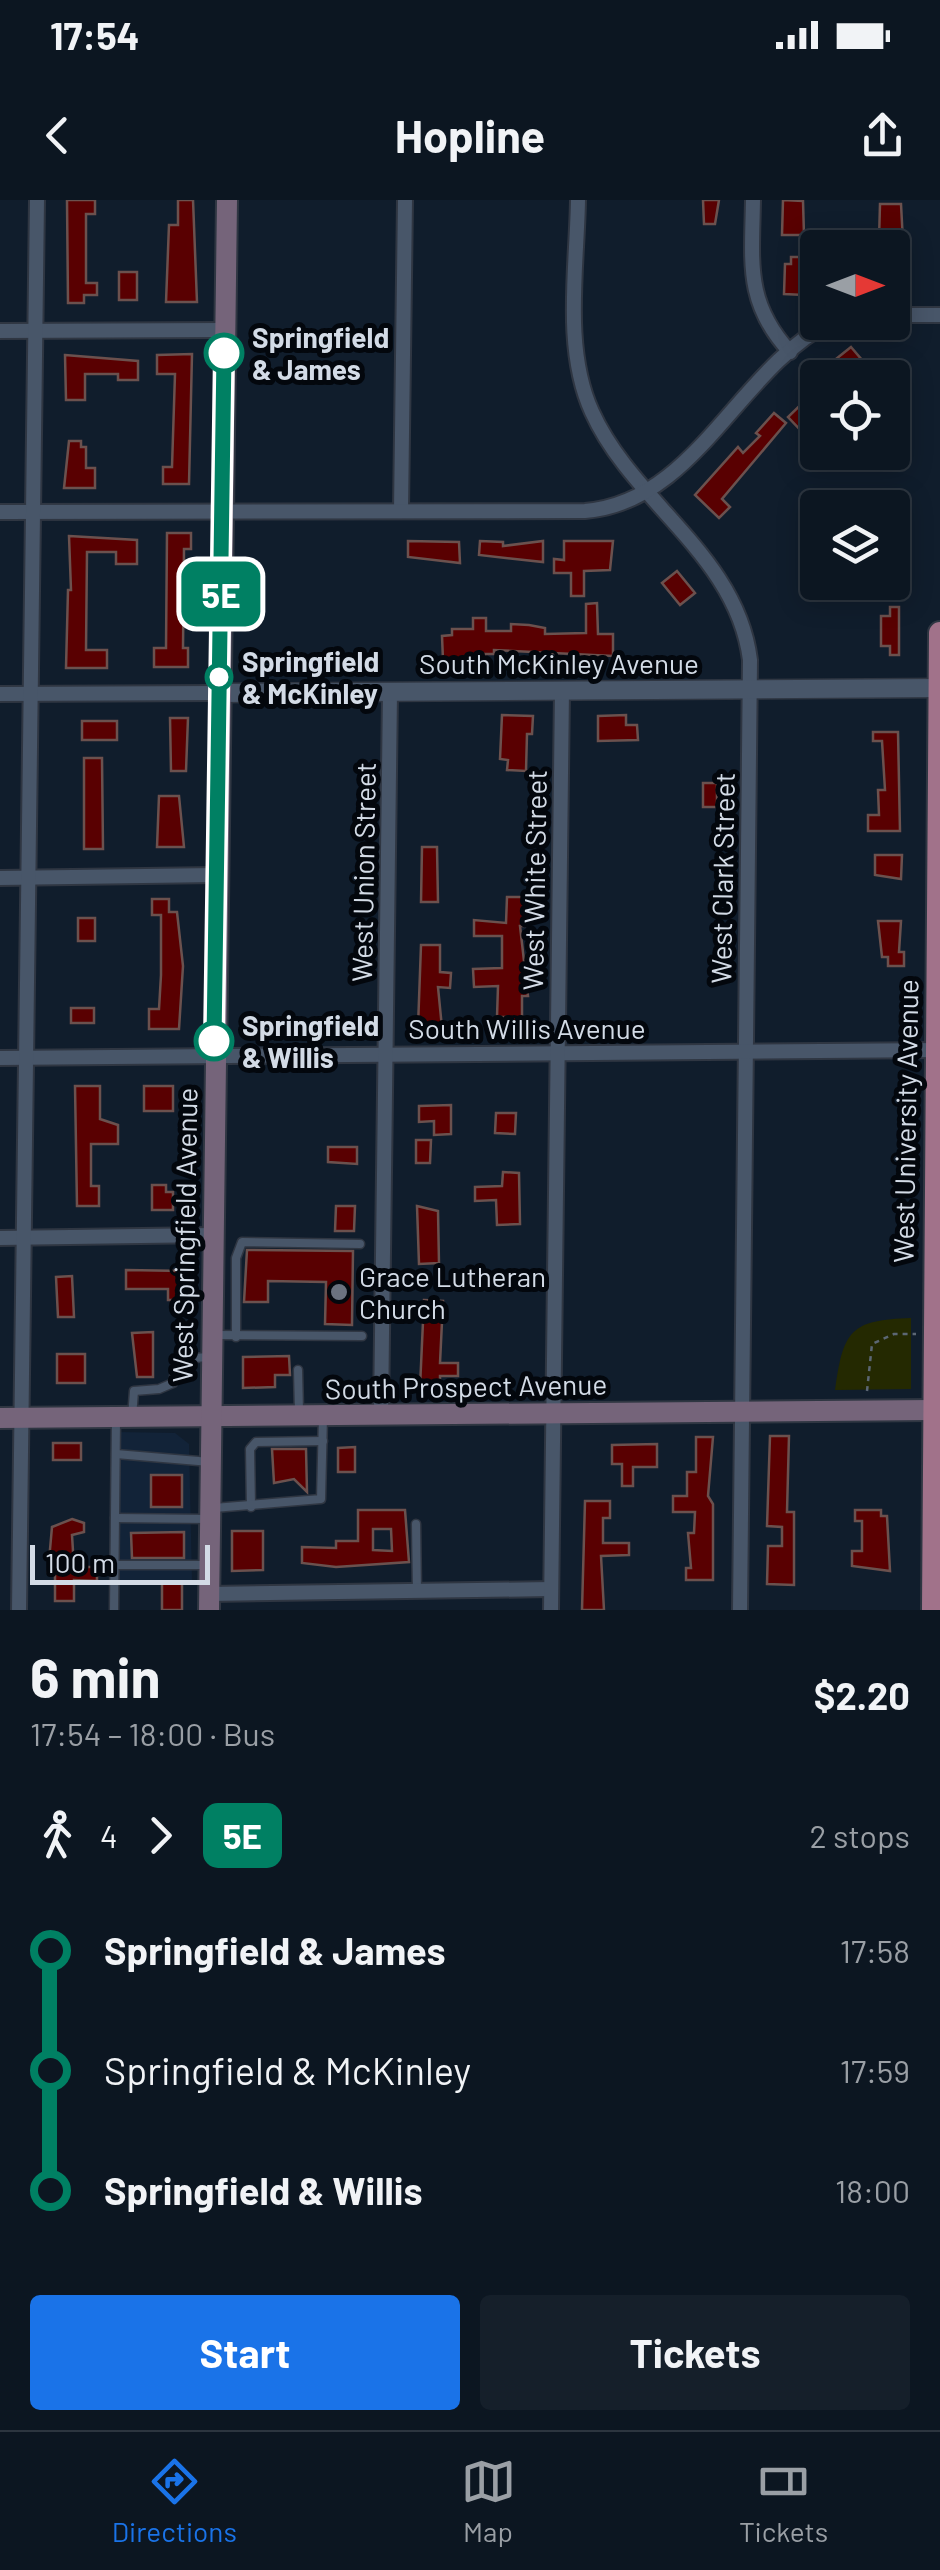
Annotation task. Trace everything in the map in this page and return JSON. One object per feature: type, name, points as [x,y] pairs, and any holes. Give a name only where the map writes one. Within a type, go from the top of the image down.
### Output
[{"type":"main road","name":"West Springfield Avenue","points":[[209,1602],[226,200]]},
{"type":"main road","name":"West University Avenue","points":[[933,1610],[940,633]]},
{"type":"main road","name":"South Prospect Avenue","points":[[10,1418],[936,1410]]},
{"type":"street","points":[[20,1610],[10,1418],[23,1238],[37,200]]},
{"type":"street","points":[[401,511],[404,200]]},
{"type":"street","name":"West Clark Street","points":[[578,200],[577,352],[584,393],[604,434],[734,600],[747,638],[750,689],[740,1610]]},
{"type":"street","points":[[752,200],[754,289],[765,322],[790,352]]},
{"type":"street","points":[[910,315],[940,315]]},
{"type":"street","points":[[0,331],[224,330]]},
{"type":"street","points":[[0,512],[605,510],[650,492],[806,340]]},
{"type":"street","name":"South McKinley Avenue","points":[[0,694],[940,688]]},
{"type":"street","name":"West White Street","points":[[552,1610],[562,690]]},
{"type":"street","name":"West Union Street","points":[[381,1414],[390,692]]},
{"type":"street","points":[[0,878],[216,875]]},
{"type":"street","name":"South Willis Avenue","points":[[0,1058],[938,1050]]},
{"type":"street","points":[[0,1238],[212,1235]]},
{"type":"street","points":[[209,1602],[552,1590]]},
{"type":"lane","points":[[236,1336],[236,1258],[242,1242],[360,1244]]},
{"type":"lane","points":[[211,1335],[362,1336]]},
{"type":"lane","points":[[114,1610],[116,1454],[124,1417],[134,1391],[158,1390],[173,1383],[178,1359],[210,1357]]},
{"type":"lane","points":[[298,1370],[299,1416]]},
{"type":"lane","points":[[158,1390],[158,1417]]},
{"type":"lane","points":[[115,1518],[209,1514],[321,1499],[323,1415]]},
{"type":"lane","points":[[250,1507],[250,1449],[264,1440],[323,1441]]},
{"type":"lane","points":[[116,1454],[210,1462]]},
{"type":"lane","points":[[416,1524],[417,1592]]},
{"type":"lane","points":[[114,1565],[209,1565]]},
{"type":"path","points":[[867,1391],[872,1344],[894,1334],[916,1334]]},
{"type":"shaded area","points":[[116,1432],[175,1433],[189,1444],[192,1581],[114,1581]]},
{"type":"green space","points":[[911,1318],[911,1389],[835,1390],[842,1354],[854,1332],[875,1322]]},
{"type":"building","points":[[67,200],[95,200],[95,214],[86,214],[86,283],[97,283],[97,295],[84,295],[84,303],[68,303]]},
{"type":"building","points":[[178,200],[193,200],[197,302],[166,302],[169,225],[178,225]]},
{"type":"building","points":[[703,200],[719,200],[715,224],[704,224]]},
{"type":"building","points":[[783,200],[803,201],[804,230],[800,230],[800,235],[782,235]]},
{"type":"building","points":[[880,204],[901,204],[902,230],[879,230]]},
{"type":"building","points":[[791,257],[800,257],[800,295],[784,294],[785,264],[791,264]]},
{"type":"building","points":[[119,272],[137,272],[137,300],[119,300]]},
{"type":"building","points":[[851,347],[862,360],[835,360]]},
{"type":"building","points":[[192,354],[189,484],[163,484],[163,467],[172,467],[175,374],[157,374],[157,355]]},
{"type":"building","points":[[65,355],[138,361],[138,380],[118,380],[118,374],[85,374],[85,400],[66,400]]},
{"type":"building","points":[[800,405],[800,430],[788,417]]},
{"type":"building","points":[[774,413],[786,423],[722,499],[730,507],[719,518],[695,495],[738,447],[743,453],[760,436],[756,433]]},
{"type":"building","points":[[69,441],[81,441],[81,447],[86,447],[86,468],[95,468],[95,488],[64,488]]},
{"type":"building","points":[[167,533],[191,533],[191,549],[184,549],[183,648],[188,648],[188,667],[154,667],[154,648],[166,648]]},
{"type":"building","points":[[69,536],[137,540],[137,564],[116,564],[116,552],[87,552],[86,650],[107,650],[107,668],[66,668],[71,590]]},
{"type":"building","points":[[408,541],[459,542],[460,563],[408,557]]},
{"type":"building","points":[[480,541],[503,542],[503,546],[543,541],[543,562],[479,555]]},
{"type":"building","points":[[564,541],[613,541],[610,570],[584,571],[584,596],[571,596],[571,573],[554,573],[554,559],[564,560]]},
{"type":"building","points":[[677,571],[695,593],[680,605],[662,583]]},
{"type":"building","points":[[597,603],[598,634],[613,634],[613,656],[494,650],[494,654],[485,654],[485,660],[443,660],[442,636],[452,635],[452,629],[473,629],[473,618],[486,618],[486,631],[511,631],[511,624],[545,628],[545,634],[586,633],[586,604]]},
{"type":"building","points":[[890,607],[899,607],[899,655],[890,655],[890,646],[881,646],[881,616],[890,616]]},
{"type":"building","points":[[502,715],[533,716],[532,734],[527,734],[526,771],[507,770],[508,760],[500,759]]},
{"type":"building","points":[[626,715],[626,725],[637,725],[638,740],[598,741],[598,716]]},
{"type":"building","points":[[170,718],[188,718],[186,771],[171,771]]},
{"type":"building","points":[[82,721],[117,721],[117,740],[82,740]]},
{"type":"building","points":[[873,732],[898,732],[900,831],[868,831],[868,815],[879,815],[878,790],[885,790],[882,741],[873,741]]},
{"type":"building","points":[[84,758],[102,758],[103,849],[84,849]]},
{"type":"building","points":[[703,783],[717,783],[717,807],[703,807]]},
{"type":"building","points":[[159,796],[179,796],[184,847],[157,847]]},
{"type":"building","points":[[422,847],[437,847],[438,902],[421,902]]},
{"type":"building","points":[[875,855],[902,855],[901,879],[875,875]]},
{"type":"building","points":[[507,897],[524,897],[524,906],[529,906],[529,926],[520,926],[528,996],[522,996],[522,1025],[508,1025],[508,1017],[497,1017],[498,986],[474,987],[473,969],[502,968],[502,936],[474,936],[474,920],[506,923]]},
{"type":"building","points":[[152,899],[169,899],[169,912],[177,912],[183,966],[179,1029],[149,1029],[149,1009],[159,1009],[161,975],[161,915],[152,915]]},
{"type":"building","points":[[78,918],[95,918],[95,941],[78,941]]},
{"type":"building","points":[[878,921],[901,921],[899,952],[904,952],[904,966],[888,966],[888,957],[882,957]]},
{"type":"building","points":[[421,945],[440,945],[440,972],[451,973],[450,988],[438,987],[442,1028],[418,1027]]},
{"type":"building","points":[[71,1008],[94,1008],[94,1023],[71,1023]]},
{"type":"building","points":[[75,1086],[100,1086],[100,1119],[118,1125],[118,1144],[91,1144],[91,1186],[99,1186],[99,1206],[77,1206]]},
{"type":"building","points":[[144,1086],[173,1086],[173,1111],[144,1111]]},
{"type":"building","points":[[451,1105],[451,1134],[434,1135],[434,1121],[419,1122],[419,1106]]},
{"type":"building","points":[[496,1113],[516,1113],[515,1134],[495,1133]]},
{"type":"building","points":[[416,1140],[431,1140],[430,1163],[416,1163]]},
{"type":"building","points":[[328,1147],[357,1147],[357,1164],[328,1162]]},
{"type":"building","points":[[503,1172],[519,1173],[520,1224],[497,1225],[496,1200],[475,1201],[475,1187],[502,1186]]},
{"type":"building","points":[[152,1185],[166,1185],[166,1192],[173,1192],[173,1210],[152,1210]]},
{"type":"building","points":[[336,1206],[355,1206],[354,1231],[335,1231]]},
{"type":"building","points":[[417,1206],[438,1211],[439,1263],[419,1264]]},
{"type":"building","name":"Grace Lutheran Church","points":[[247,1250],[353,1251],[352,1325],[325,1324],[326,1282],[268,1281],[268,1302],[244,1302]]},
{"type":"building","points":[[126,1270],[185,1271],[185,1300],[168,1300],[168,1289],[126,1289]]},
{"type":"building","points":[[72,1276],[74,1317],[58,1317],[56,1277]]},
{"type":"building","points":[[424,1300],[443,1301],[440,1363],[458,1363],[458,1376],[440,1376],[440,1387],[420,1387]]},
{"type":"building","points":[[153,1332],[153,1377],[137,1377],[132,1333]]},
{"type":"building","points":[[57,1354],[85,1354],[85,1383],[57,1383]]},
{"type":"building","points":[[289,1356],[290,1375],[275,1375],[275,1387],[243,1388],[243,1357]]},
{"type":"building","points":[[770,1436],[789,1436],[787,1512],[794,1512],[794,1585],[767,1584],[768,1546],[782,1546],[782,1527],[767,1526]]},
{"type":"building","points":[[696,1437],[713,1437],[708,1496],[713,1504],[713,1580],[686,1580],[686,1568],[691,1568],[688,1533],[694,1533],[695,1512],[673,1512],[673,1496],[687,1496],[687,1472],[696,1472]]},
{"type":"building","points":[[53,1443],[81,1443],[81,1460],[53,1460]]},
{"type":"building","points":[[657,1444],[657,1467],[633,1467],[633,1486],[622,1486],[622,1464],[612,1464],[612,1445]]},
{"type":"building","points":[[355,1447],[355,1472],[338,1472],[338,1448]]},
{"type":"building","points":[[272,1449],[306,1449],[307,1492],[294,1479],[274,1483]]},
{"type":"building","points":[[151,1475],[182,1475],[182,1507],[151,1507]]},
{"type":"building","points":[[585,1501],[610,1501],[610,1518],[603,1518],[603,1543],[629,1543],[629,1555],[601,1556],[604,1610],[582,1610]]},
{"type":"building","points":[[358,1510],[405,1510],[409,1562],[336,1567],[302,1563],[302,1547],[336,1548],[336,1541],[358,1541]],"holes":[[[373,1529],[391,1529],[392,1551],[373,1550]]]},
{"type":"building","points":[[855,1510],[881,1510],[881,1516],[887,1516],[890,1571],[852,1566],[852,1551],[862,1551],[862,1521],[855,1521]]},
{"type":"building","points":[[72,1519],[84,1523],[84,1532],[72,1535],[74,1567],[97,1567],[97,1581],[74,1580],[74,1601],[55,1601],[55,1572],[48,1572],[52,1527]]},
{"type":"building","points":[[232,1531],[263,1531],[263,1570],[232,1571]]},
{"type":"building","points":[[184,1532],[184,1558],[132,1558],[131,1533]]},
{"type":"building","points":[[162,1582],[182,1582],[182,1610],[162,1610]]},
{"type":"bus line","name":"5E","points":[[214,1041],[224,353]]},
{"type":"place","name":"Springfield & James","points":[[224,353]]},
{"type":"place","name":"Springfield & McKinley","points":[[219,677]]},
{"type":"place","name":"Springfield & Willis","points":[[214,1041]]},
{"type":"place","name":"Grace Lutheran Church","points":[[339,1292]]}]
